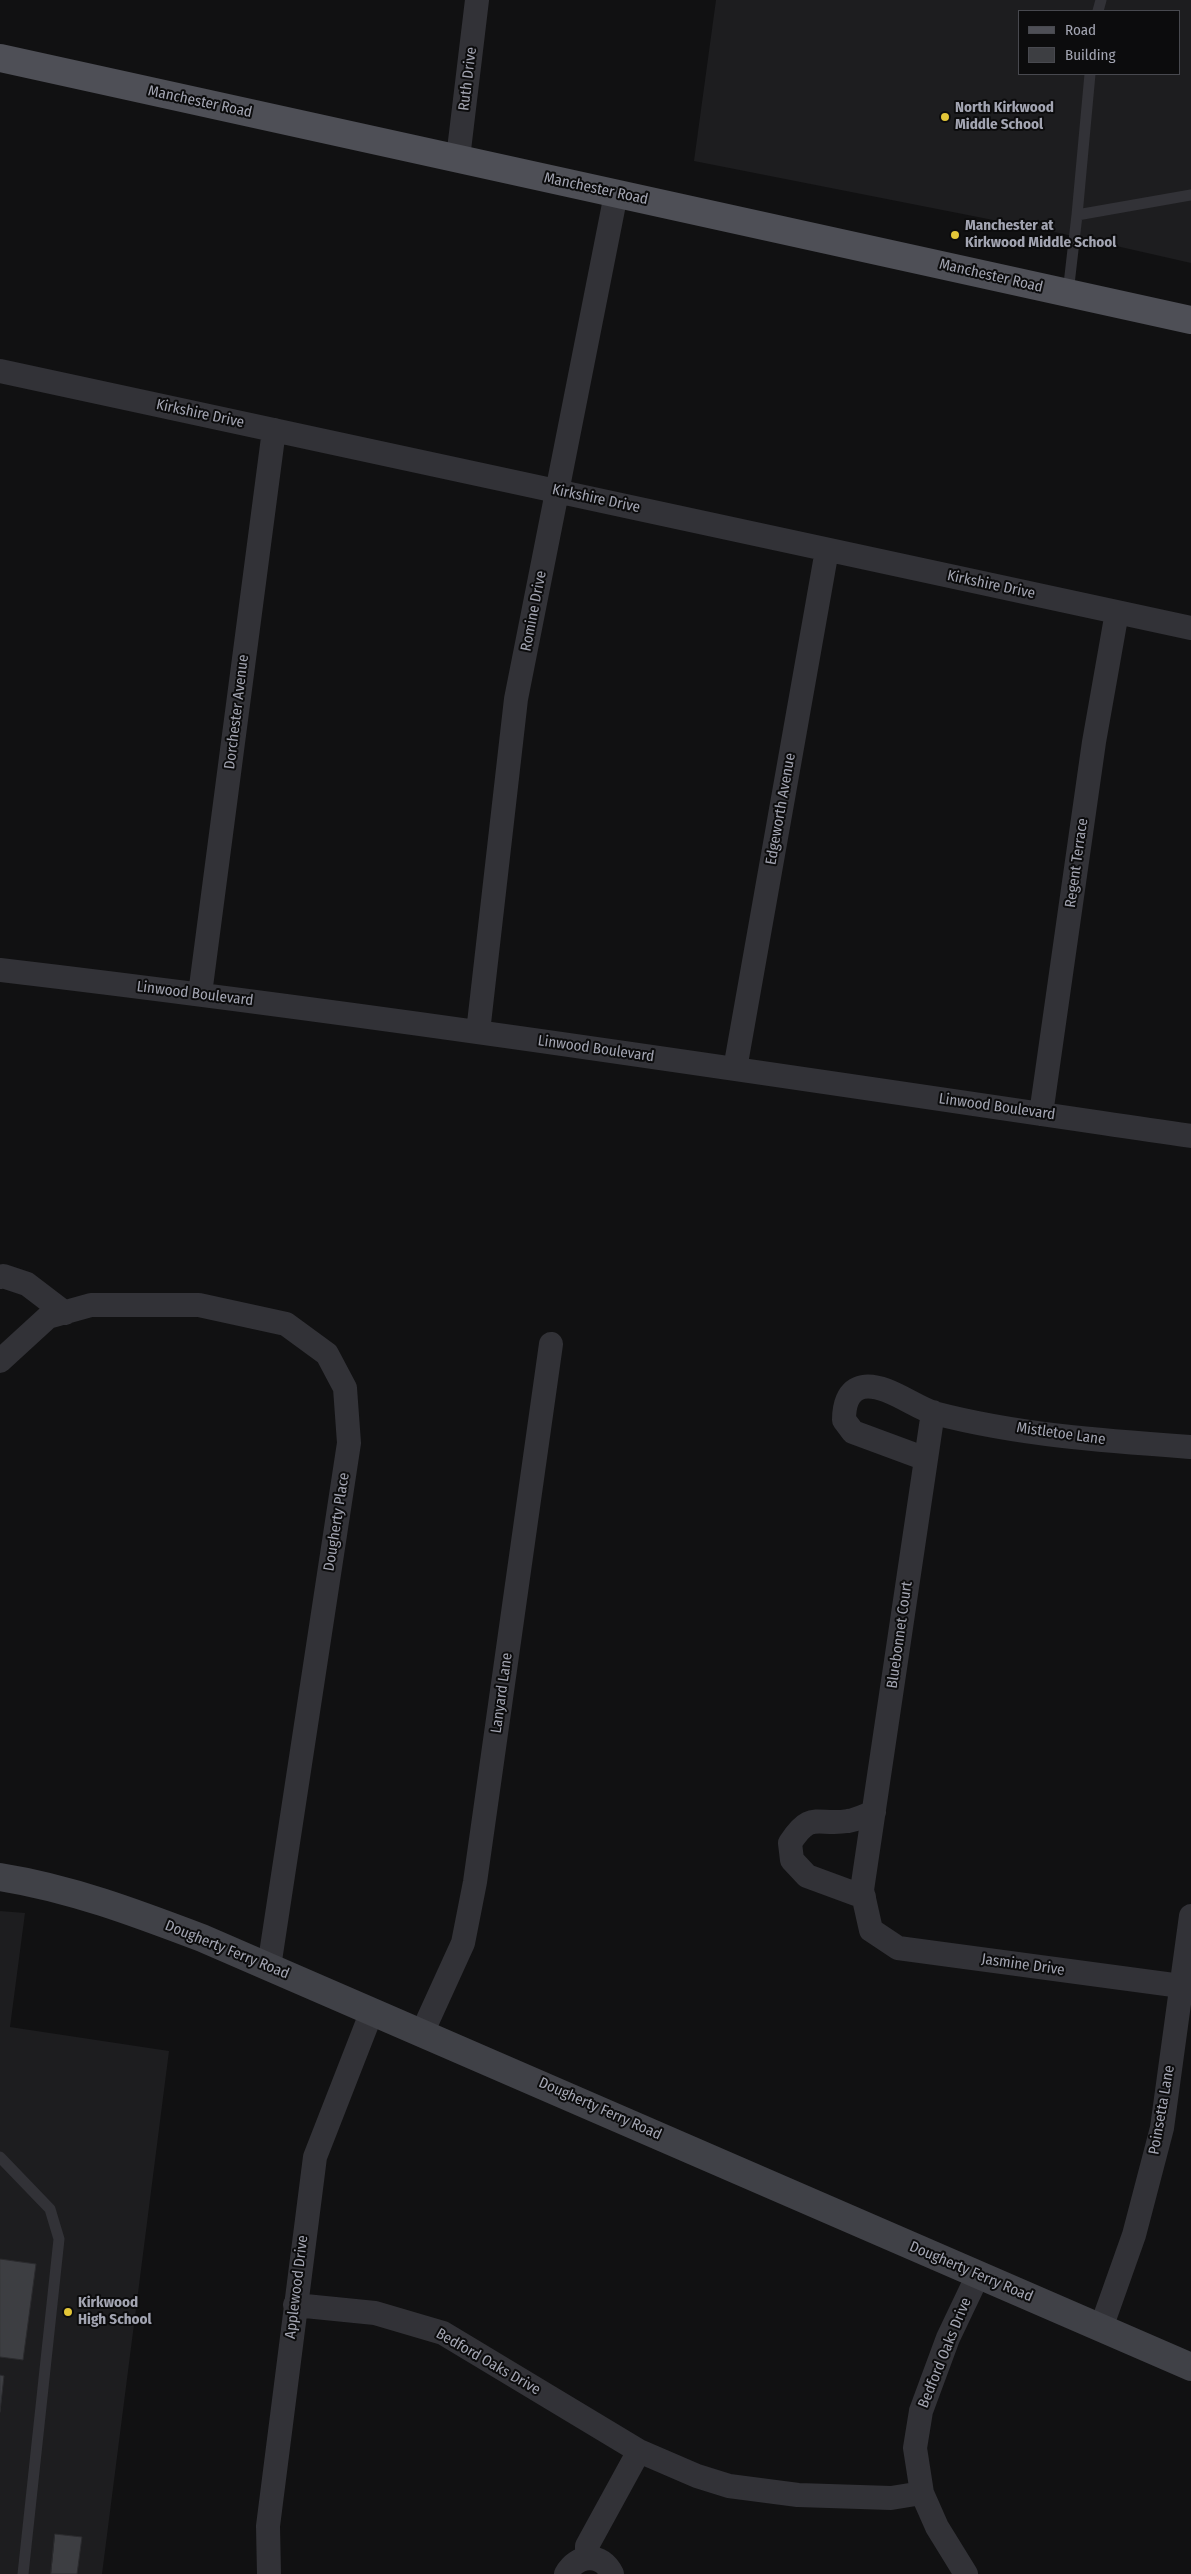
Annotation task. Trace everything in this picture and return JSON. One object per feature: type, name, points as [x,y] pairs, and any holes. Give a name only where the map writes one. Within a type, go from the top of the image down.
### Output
[{"type":"main road","name":"Manchester Road","points":[[0,58],[1191,320]]},
{"type":"main road","name":"Dougherty Ferry Road","points":[[0,1877],[38,1883],[99,1900],[202,1938],[1191,2367]]},
{"type":"street","name":"Ruth Drive","points":[[458,158],[477,0]]},
{"type":"street","name":"Romine Drive","points":[[478,1032],[516,699],[616,194]]},
{"type":"street","name":"Kirkshire Drive","points":[[0,371],[1191,628]]},
{"type":"street","name":"Dorchester Avenue","points":[[200,994],[274,430]]},
{"type":"street","name":"Edgeworth Avenue","points":[[735,1069],[826,550]]},
{"type":"street","name":"Regent Terrace","points":[[1042,1114],[1094,742],[1117,612]]},
{"type":"street","name":"Linwood Boulevard","points":[[0,970],[200,994],[478,1032],[1191,1136]]},
{"type":"street","points":[[0,1277],[4,1276],[27,1284],[65,1313]]},
{"type":"street","name":"Dougherty Place","points":[[0,1359],[48,1317],[91,1305],[199,1305],[286,1324],[327,1354],[345,1388],[349,1443],[269,1967]]},
{"type":"street","name":"Lanyard Lane","points":[[422,2033],[464,1943],[475,1882],[551,1344]]},
{"type":"street","points":[[926,1459],[854,1432],[844,1420],[844,1408],[849,1395],[863,1387],[876,1388],[933,1412]]},
{"type":"street","name":"Mistletoe Lane","points":[[933,1412],[1058,1437],[1191,1447]]},
{"type":"street","name":"Bluebonnet Court","points":[[871,1930],[862,1890],[933,1412]]},
{"type":"street","points":[[864,1897],[807,1876],[792,1860],[790,1843],[800,1827],[818,1821],[848,1822],[874,1812]]},
{"type":"street","name":"Poinsetta Lane","points":[[1101,2328],[1134,2235],[1162,2128],[1191,1916]]},
{"type":"street","name":"Jasmine Drive","points":[[871,1930],[898,1948],[1180,1986]]},
{"type":"street","name":"Applewood Drive","points":[[269,2574],[268,2526],[315,2157],[372,2011]]},
{"type":"street","name":"Bedford Oaks Drive","points":[[966,2574],[937,2527],[922,2492],[915,2448],[921,2411],[948,2338],[978,2275]]},
{"type":"street","name":"Bedford Oaks Drive","points":[[295,2305],[375,2313],[443,2333],[639,2451],[697,2476],[729,2486],[762,2492],[891,2498],[922,2492]]},
{"type":"street","points":[[587,2558],[587,2546],[639,2451]]},
{"type":"street","points":[[566,2574],[576,2561],[587,2558],[600,2560],[612,2574]]},
{"type":"lane","points":[[1068,293],[1090,75]]},
{"type":"lane","points":[[1077,215],[1191,195]]},
{"type":"lane","points":[[0,2157],[50,2209],[59,2239],[23,2574]]},
{"type":"shaded area","name":"North Kirkwood Middle School","points":[[716,0],[1191,0],[1191,263],[1059,233],[694,161]]},
{"type":"shaded area","name":"Kirkwood High School","points":[[0,1911],[25,1913],[10,2027],[169,2051],[102,2574],[0,2574]]},
{"type":"building","points":[[0,2259],[36,2264],[23,2360],[0,2357]]},
{"type":"building","points":[[0,2375],[4,2376],[0,2412]]},
{"type":"building","points":[[55,2534],[82,2537],[77,2574],[51,2574]]},
{"type":"place","name":"North Kirkwood Middle School","points":[[945,117]]},
{"type":"place","name":"Manchester at Kirkwood Middle School","points":[[955,235]]},
{"type":"place","name":"Kirkwood High School","points":[[68,2312]]}]
